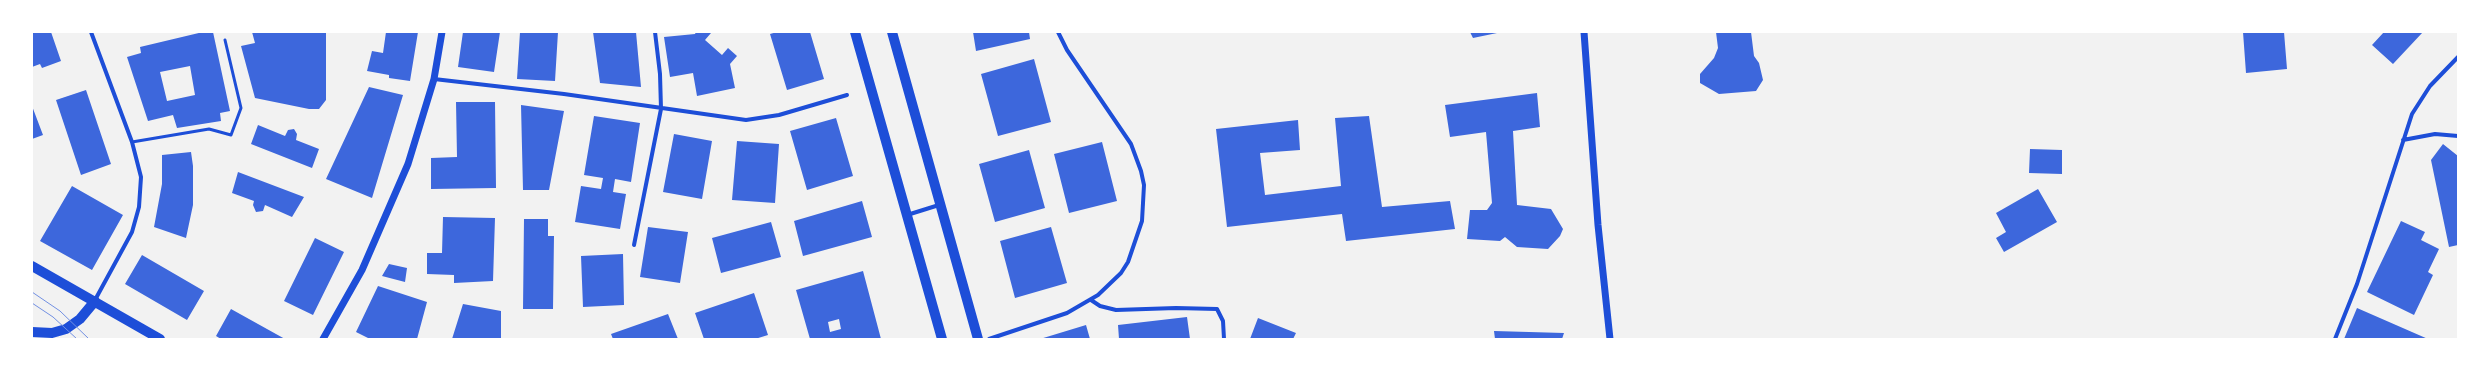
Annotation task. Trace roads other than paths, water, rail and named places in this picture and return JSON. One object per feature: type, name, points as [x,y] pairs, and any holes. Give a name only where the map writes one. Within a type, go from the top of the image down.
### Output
[{"type":"main road","points":[[855,32],[942,339]]},
{"type":"main road","points":[[892,32],[978,339]]},
{"type":"main road","points":[[32,266],[160,339]]},
{"type":"main road","points":[[32,332],[52,333],[66,329],[80,319],[95,301]]},
{"type":"street","points":[[91,32],[132,142],[141,177],[139,207],[132,232],[95,301]]},
{"type":"street","points":[[323,339],[352,290],[389,212],[408,164],[434,80],[442,32]]},
{"type":"street","points":[[634,245],[661,109],[660,74],[655,32]]},
{"type":"street","points":[[989,339],[1067,313],[1091,300],[1121,272],[1133,251],[1144,210],[1144,185],[1141,171],[1131,144],[1067,50],[1058,32]]},
{"type":"street","points":[[1584,32],[1598,225],[1610,339]]},
{"type":"street","points":[[2335,339],[2357,284],[2403,140],[2417,104],[2430,86],[2458,57]]},
{"type":"street","points":[[434,80],[564,94],[746,120],[779,115],[847,95]]},
{"type":"street","points":[[2403,140],[2435,134],[2458,136]]},
{"type":"street","points":[[907,215],[940,205]]},
{"type":"street","points":[[1091,300],[1100,306],[1116,310],[1176,308],[1216,309],[1223,320],[1224,339]]},
{"type":"lane","points":[[132,142],[208,129],[231,135],[241,108],[225,40]]},
{"type":"tram line","points":[[32,292],[60,311],[89,339]]},
{"type":"tram line","points":[[32,303],[53,317],[77,339]]}]
